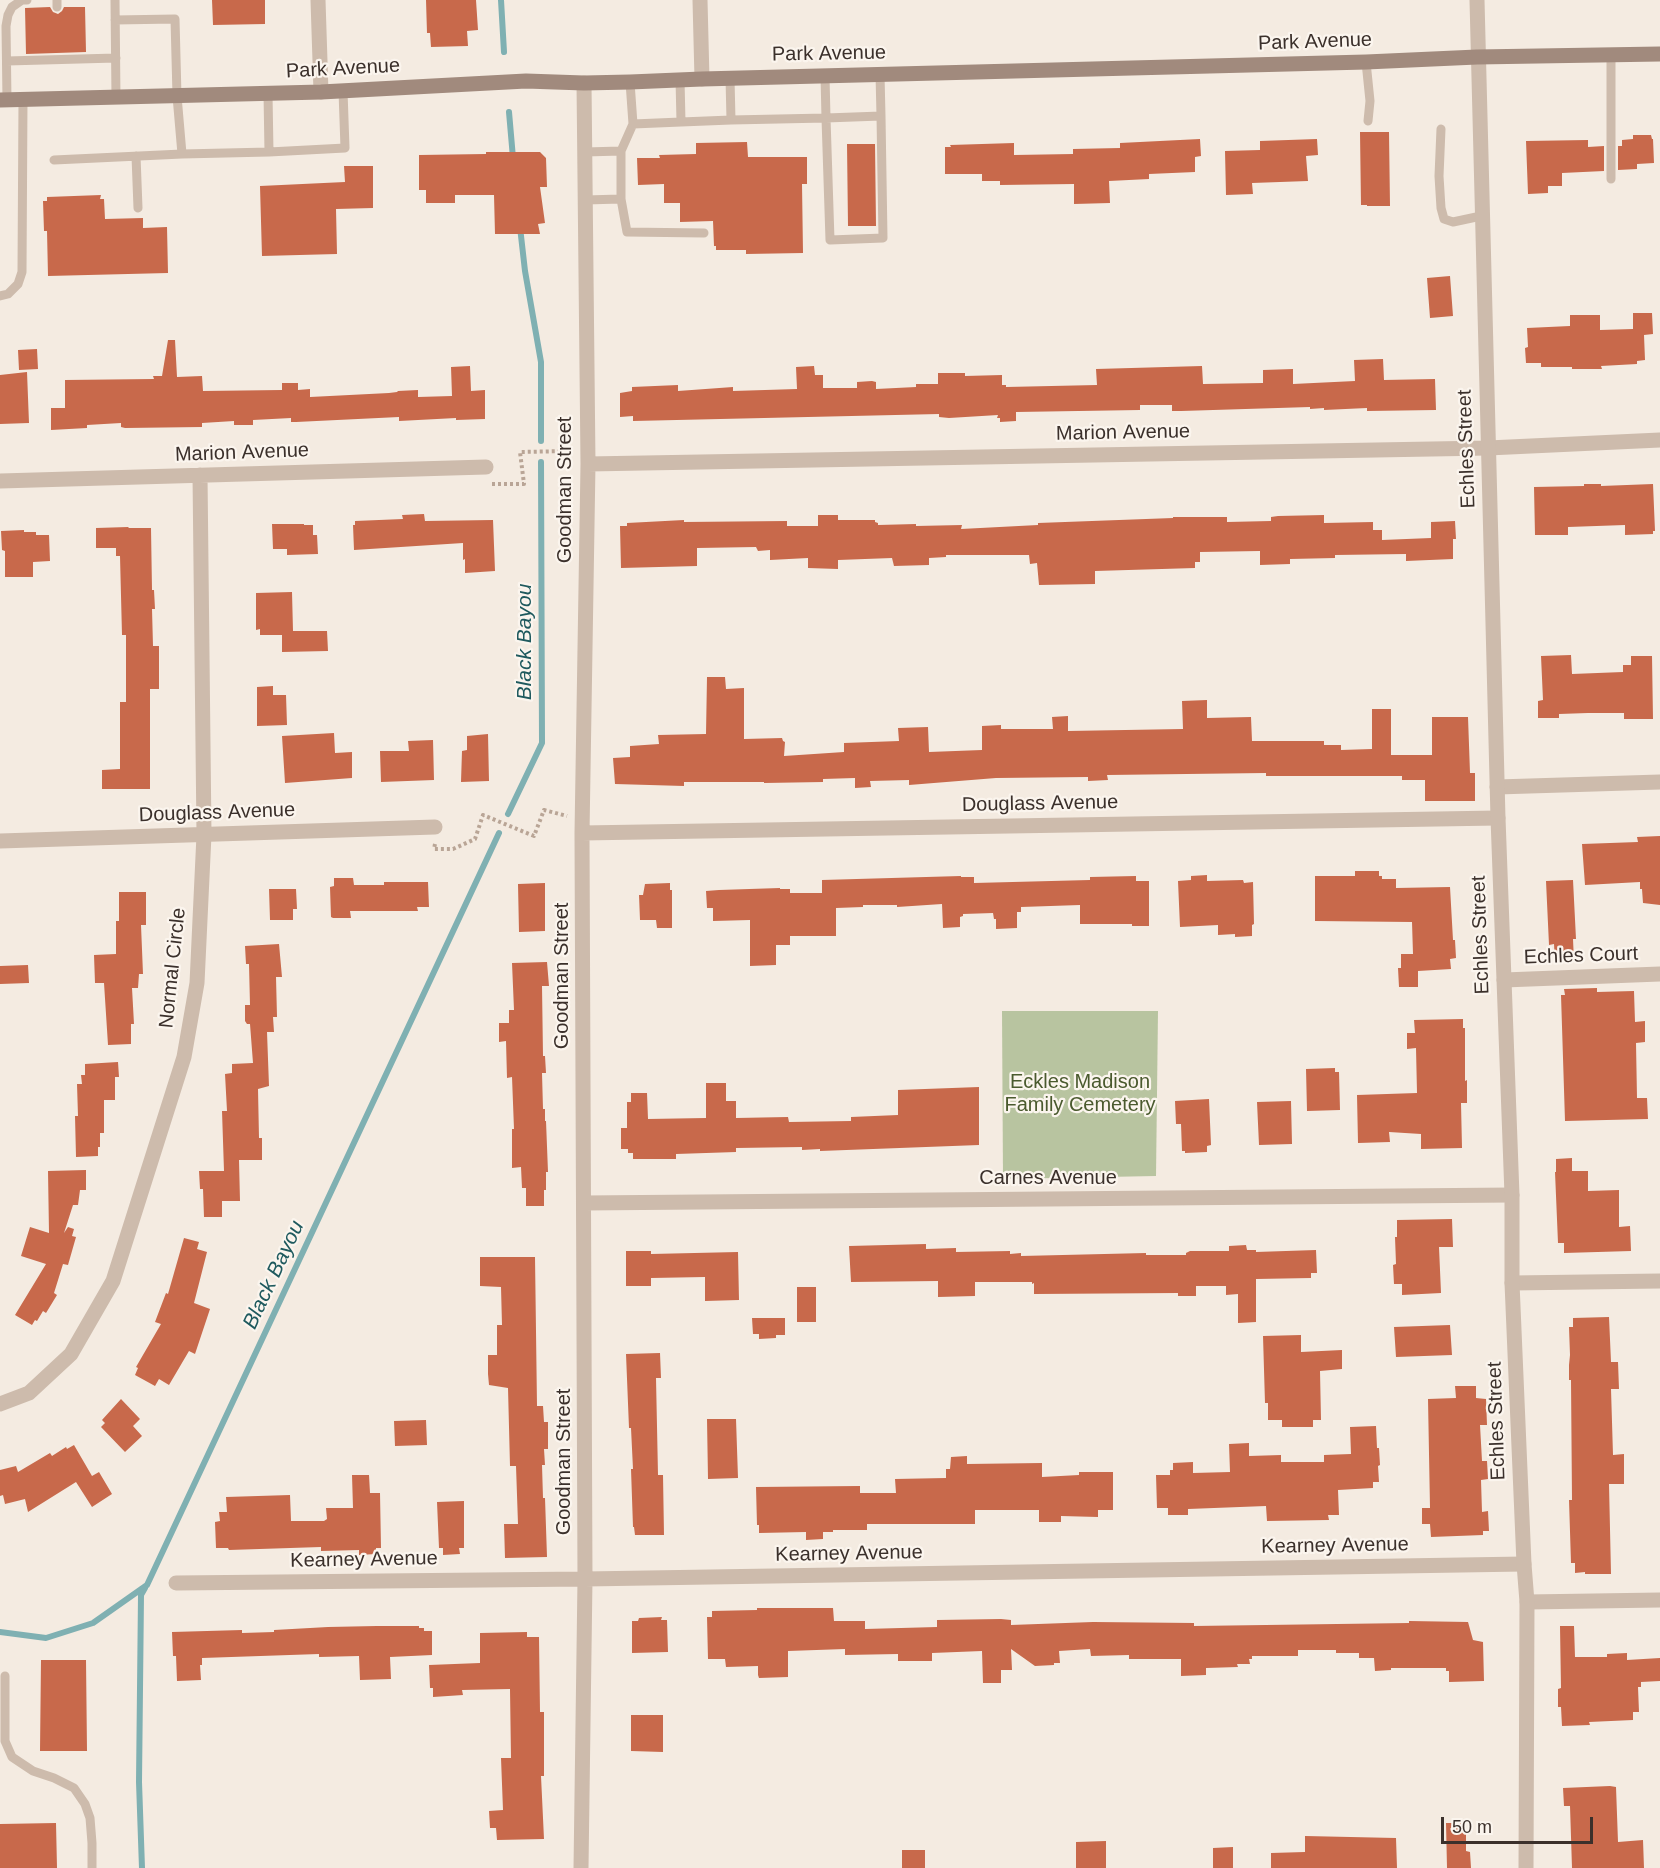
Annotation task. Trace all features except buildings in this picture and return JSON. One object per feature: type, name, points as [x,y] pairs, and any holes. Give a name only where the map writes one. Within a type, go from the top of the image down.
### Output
[{"type":"main road","name":"Park Avenue","points":[[3,100],[268,94],[526,81],[584,84],[1477,57],[1660,54]]},
{"type":"street","points":[[318,0],[321,92]]},
{"type":"street","points":[[700,0],[702,79]]},
{"type":"street","name":"Echles Street","points":[[1477,0],[1497,787],[1512,1195],[1512,1283],[1527,1602],[1526,1868]]},
{"type":"street","name":"Goodman Street","points":[[581,1868],[585,1579],[582,826],[588,464],[584,84]]},
{"type":"street","name":"Marion Avenue","points":[[588,464],[1488,448],[1660,440]]},
{"type":"street","name":"Marion Avenue","points":[[0,481],[486,467]]},
{"type":"street","name":"Normal Circle","points":[[0,1404],[29,1393],[71,1354],[113,1281],[184,1057],[197,983],[204,835],[201,475]]},
{"type":"street","points":[[1497,787],[1660,782]]},
{"type":"street","name":"Douglass Avenue","points":[[582,826],[1498,818]]},
{"type":"street","name":"Douglass Avenue","points":[[0,841],[435,827]]},
{"type":"street","name":"Echles Court","points":[[1504,980],[1660,974]]},
{"type":"street","name":"Carnes Avenue","points":[[584,1203],[1512,1195]]},
{"type":"street","points":[[1512,1283],[1660,1281]]},
{"type":"street","name":"Kearney Avenue","points":[[176,1583],[1524,1564]]},
{"type":"street","points":[[1527,1602],[1660,1600]]},
{"type":"lane","points":[[3,100],[8,15],[12,7],[22,0],[27,0]]},
{"type":"lane","points":[[115,0],[116,98]]},
{"type":"lane","points":[[115,20],[175,19],[177,96],[182,154]]},
{"type":"lane","points":[[1611,55],[1611,179]]},
{"type":"lane","points":[[7,61],[58,57],[116,58]]},
{"type":"lane","points":[[1366,62],[1370,101],[1368,121]]},
{"type":"lane","points":[[825,76],[830,240],[883,238],[880,74]]},
{"type":"lane","points":[[730,78],[731,120]]},
{"type":"lane","points":[[680,80],[681,122]]},
{"type":"lane","points":[[630,82],[633,124],[621,151],[621,200],[627,232],[704,233]]},
{"type":"lane","points":[[54,160],[345,148],[343,91]]},
{"type":"lane","points":[[268,94],[269,152]]},
{"type":"lane","points":[[0,296],[8,294],[18,284],[22,272],[23,100]]},
{"type":"lane","points":[[633,124],[880,116]]},
{"type":"lane","points":[[1441,129],[1439,176],[1444,219],[1453,222],[1481,216]]},
{"type":"lane","points":[[585,152],[621,151]]},
{"type":"lane","points":[[136,156],[138,208]]},
{"type":"lane","points":[[585,200],[621,200]]},
{"type":"lane","points":[[5,1676],[5,1741],[12,1757],[33,1771],[74,1788],[85,1804],[90,1818],[93,1843],[92,1868]]},
{"type":"path","points":[[486,467],[488,484],[524,484],[520,452],[568,451],[568,460]]},
{"type":"path","points":[[435,827],[434,849],[453,849],[475,839],[483,815],[534,836],[544,810],[582,826]]},
{"type":"green space","name":"Eckles Madison Family Cemetery","points":[[1002,1011],[1158,1011],[1156,1176],[1003,1179]]},
{"type":"waterway","name":"Black Bayou","points":[[501,0],[504,52]]},
{"type":"waterway","name":"Black Bayou","points":[[509,112],[513,158]]},
{"type":"waterway","name":"Black Bayou","points":[[520,227],[525,271],[541,362],[541,441]]},
{"type":"waterway","name":"Black Bayou","points":[[508,814],[542,743],[541,462]]},
{"type":"waterway","name":"Black Bayou","points":[[0,1632],[46,1638],[93,1623],[147,1585],[499,833]]},
{"type":"waterway","points":[[142,1868],[139,1782],[141,1595],[145,1588]]}]
